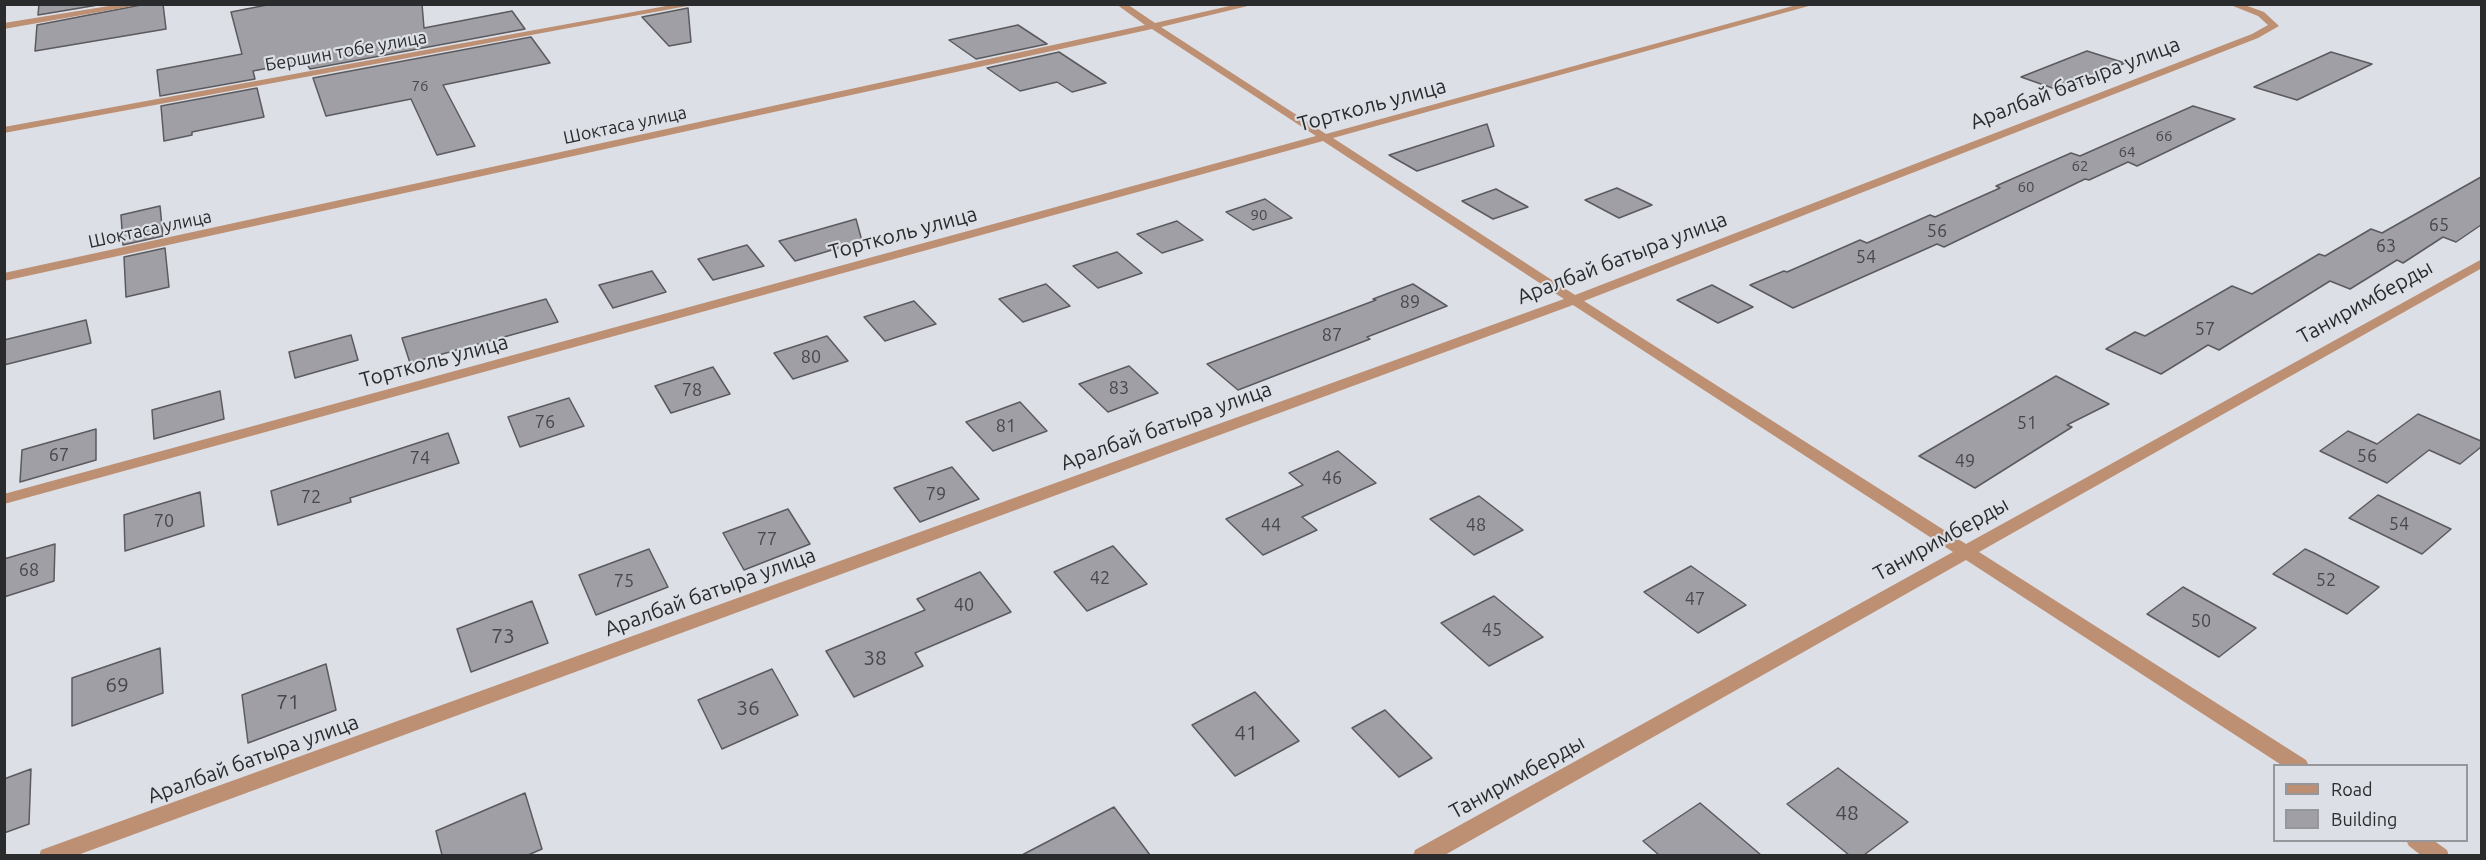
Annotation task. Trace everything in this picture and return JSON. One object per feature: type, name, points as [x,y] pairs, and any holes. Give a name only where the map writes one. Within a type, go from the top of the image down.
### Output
[{"type":"street","points":[[4,26],[140,4]]},
{"type":"street","name":"Бершин тобе улица","points":[[4,129],[694,4]]},
{"type":"street","points":[[1120,4],[1964,552],[2297,764]]},
{"type":"street","name":"Шоктаса улица","points":[[4,277],[1252,4]]},
{"type":"street","name":"Тортколь улица","points":[[4,499],[1812,4]]},
{"type":"street","name":"Аралбай батыра улица","points":[[49,855],[1574,300],[2255,36],[2274,26],[2261,14],[2232,4]]},
{"type":"street","name":"Таниримберды","points":[[1423,855],[2481,263]]},
{"type":"street","points":[[2419,842],[2439,855]]},
{"type":"building","points":[[39,4],[104,4],[38,15]]},
{"type":"building","points":[[146,4],[163,4],[166,29],[35,51],[37,25]]},
{"type":"building","points":[[272,4],[422,4],[424,28],[512,11],[525,29],[310,69],[305,61],[253,71],[255,79],[160,96],[157,70],[242,54],[231,12]]},
{"type":"building","points":[[688,8],[691,42],[669,46],[642,17]]},
{"type":"building","points":[[1018,25],[1047,44],[976,59],[949,40]]},
{"type":"building","points":[[531,37],[550,63],[443,85],[475,146],[437,155],[411,99],[326,116],[313,78]]},
{"type":"building","points":[[2087,51],[2125,63],[2058,90],[2021,77]]},
{"type":"building","points":[[1059,52],[1106,83],[1072,92],[1057,82],[1020,91],[987,68]]},
{"type":"building","points":[[2331,52],[2372,64],[2297,100],[2254,87]]},
{"type":"building","points":[[257,88],[264,117],[192,132],[192,135],[164,141],[161,106]]},
{"type":"building","points":[[2193,106],[2235,119],[2137,166],[2128,162],[2089,180],[2085,179],[1944,247],[1937,244],[1793,308],[1750,285],[1784,271],[1787,272],[1860,240],[1867,243],[1930,215],[1935,217],[2000,188],[1996,186],[2071,153],[2080,156]]},
{"type":"building","points":[[1487,124],[1494,146],[1417,171],[1389,155]]},
{"type":"building","points":[[2481,177],[2481,225],[2456,242],[2443,237],[2403,263],[2397,260],[2350,289],[2330,281],[2219,350],[2208,345],[2161,374],[2106,349],[2135,332],[2145,336],[2232,286],[2252,294],[2319,254],[2325,256],[2371,229],[2382,233]]},
{"type":"building","points":[[1617,188],[1652,205],[1619,218],[1585,200]]},
{"type":"building","points":[[1496,189],[1528,207],[1493,219],[1462,201]]},
{"type":"building","points":[[1265,199],[1292,218],[1253,230],[1226,212]]},
{"type":"building","points":[[160,206],[163,236],[123,245],[121,215]]},
{"type":"building","points":[[856,219],[862,241],[795,261],[779,241]]},
{"type":"building","points":[[1177,221],[1203,240],[1162,253],[1137,234]]},
{"type":"building","points":[[747,245],[764,266],[713,280],[698,259]]},
{"type":"building","points":[[165,248],[169,287],[126,297],[124,257]]},
{"type":"building","points":[[1117,252],[1142,273],[1098,288],[1073,266]]},
{"type":"building","points":[[652,271],[666,292],[613,308],[599,285]]},
{"type":"building","points":[[1046,284],[1070,306],[1023,322],[999,299]]},
{"type":"building","points":[[1413,284],[1447,306],[1367,337],[1370,339],[1238,390],[1207,364],[1376,300],[1373,299]]},
{"type":"building","points":[[1712,285],[1753,307],[1718,323],[1677,300]]},
{"type":"building","points":[[546,299],[558,322],[410,363],[402,338]]},
{"type":"building","points":[[914,301],[936,324],[885,341],[864,317]]},
{"type":"building","points":[[86,320],[91,343],[4,365],[4,340]]},
{"type":"building","points":[[351,335],[358,360],[295,378],[289,352]]},
{"type":"building","points":[[827,336],[848,361],[793,379],[774,353]]},
{"type":"building","points":[[1129,366],[1158,393],[1108,412],[1079,384]]},
{"type":"building","points":[[713,367],[730,394],[671,413],[655,386]]},
{"type":"building","points":[[2056,376],[2109,404],[2067,425],[2072,427],[1975,488],[1919,456]]},
{"type":"building","points":[[220,391],[224,419],[154,439],[152,410]]},
{"type":"building","points":[[569,398],[584,426],[520,447],[508,417]]},
{"type":"building","points":[[1020,402],[1047,431],[993,451],[966,422]]},
{"type":"building","points":[[2418,414],[2481,441],[2481,447],[2460,464],[2429,450],[2387,483],[2320,451],[2348,431],[2377,444]]},
{"type":"building","points":[[96,429],[96,460],[20,482],[22,450]]},
{"type":"building","points":[[448,433],[459,463],[350,498],[351,502],[278,525],[271,491]]},
{"type":"building","points":[[1338,451],[1376,483],[1302,517],[1317,530],[1263,555],[1226,519],[1303,485],[1289,473]]},
{"type":"building","points":[[952,467],[979,499],[920,522],[894,488]]},
{"type":"building","points":[[200,492],[204,526],[125,551],[124,515]]},
{"type":"building","points":[[2378,495],[2451,529],[2422,554],[2349,518]]},
{"type":"building","points":[[1479,496],[1523,530],[1474,555],[1430,519]]},
{"type":"building","points":[[788,509],[810,544],[744,570],[723,533]]},
{"type":"building","points":[[55,544],[54,581],[4,597],[4,559]]},
{"type":"building","points":[[1113,546],[1147,584],[1087,611],[1054,572]]},
{"type":"building","points":[[649,549],[668,587],[596,615],[579,575]]},
{"type":"building","points":[[2305,549],[2379,587],[2347,614],[2273,574]]},
{"type":"building","points":[[1691,566],[1746,605],[1698,633],[1644,592]]},
{"type":"building","points":[[980,572],[1011,612],[915,653],[923,666],[854,697],[826,651],[925,610],[917,599]]},
{"type":"building","points":[[2183,587],[2256,628],[2219,657],[2147,614]]},
{"type":"building","points":[[1494,596],[1543,637],[1489,666],[1441,623]]},
{"type":"building","points":[[532,601],[548,643],[471,672],[457,629]]},
{"type":"building","points":[[160,648],[163,693],[72,726],[72,678]]},
{"type":"building","points":[[326,664],[336,710],[248,743],[242,695]]},
{"type":"building","points":[[772,669],[798,715],[722,749],[698,700]]},
{"type":"building","points":[[1255,692],[1299,741],[1235,776],[1192,725]]},
{"type":"building","points":[[1385,710],[1432,758],[1399,777],[1352,728]]},
{"type":"building","points":[[1838,768],[1908,822],[1864,855],[1849,855],[1787,804]]},
{"type":"building","points":[[31,769],[29,824],[4,833],[4,779]]},
{"type":"building","points":[[525,793],[542,849],[528,855],[442,855],[436,831]]},
{"type":"building","points":[[1700,803],[1761,855],[1659,855],[1643,841]]},
{"type":"building","points":[[1114,807],[1150,855],[1022,855]]}]
